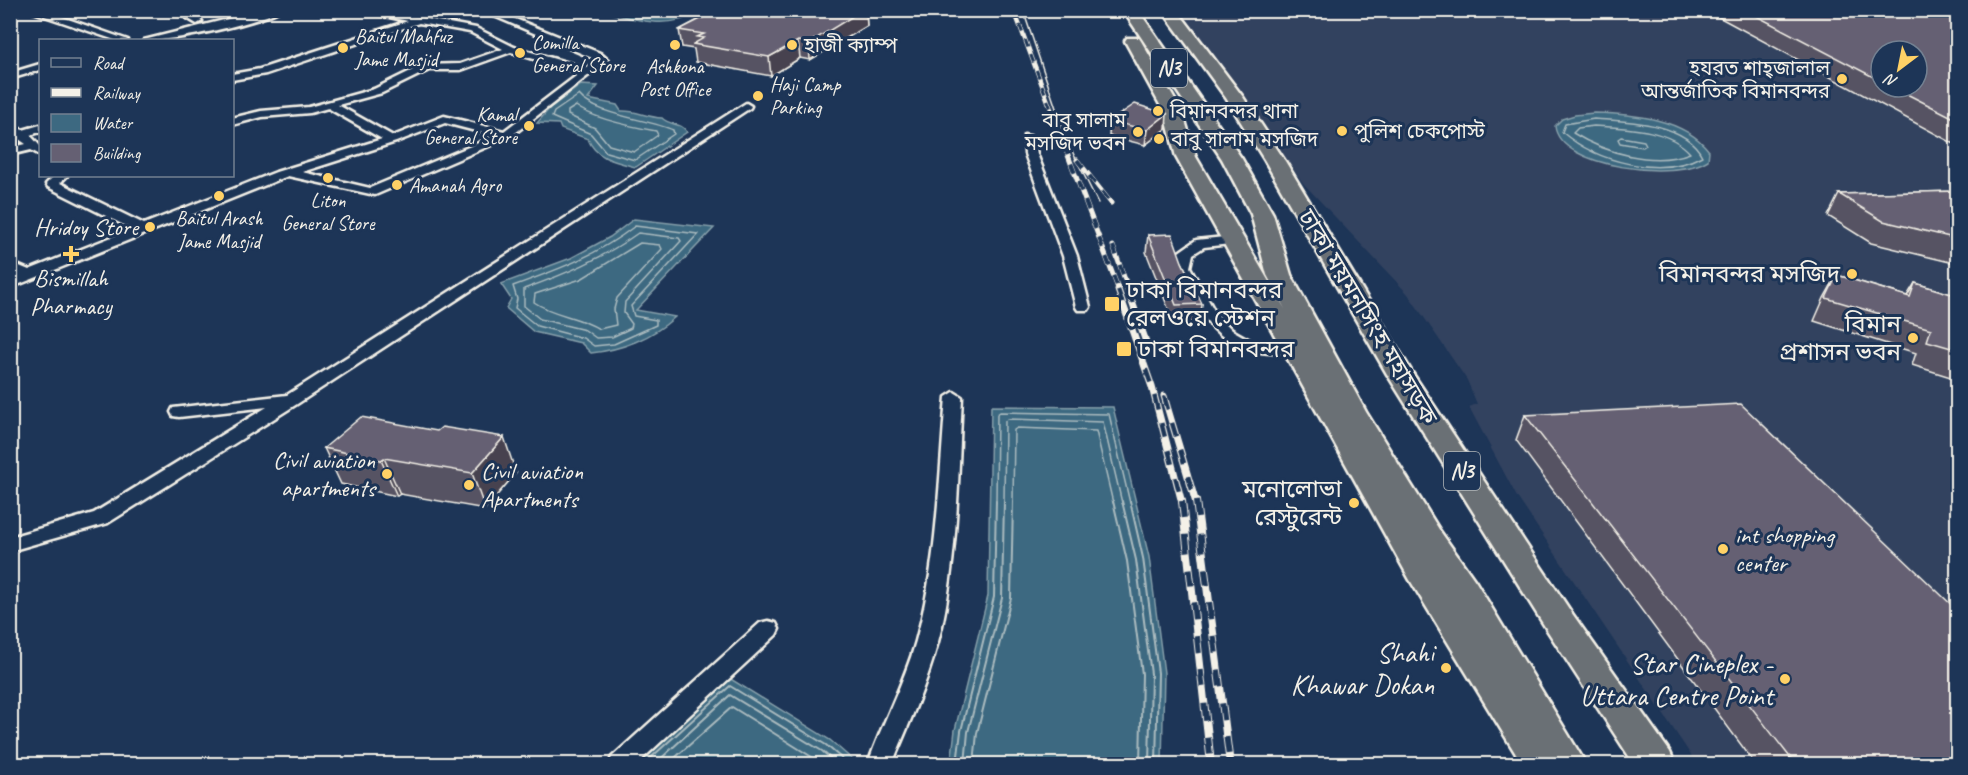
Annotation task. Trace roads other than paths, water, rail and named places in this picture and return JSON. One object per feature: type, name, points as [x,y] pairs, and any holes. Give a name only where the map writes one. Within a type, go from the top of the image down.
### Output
[{"type":"highway","points":[[1114,10],[1174,114],[1186,157],[1233,240],[1422,571],[1543,765]]},
{"type":"highway","name":"ঢাকা ময়মনসিংহ মহাসড়ক","points":[[1130,10],[1244,180],[1262,214],[1279,275],[1352,412],[1429,539],[1464,591],[1567,765]]},
{"type":"highway","name":"ঢাকা ময়মনসিংহ মহাসড়ক","points":[[1169,10],[1234,97],[1280,170],[1400,374],[1559,621],[1656,765]]},
{"type":"street","points":[[10,12],[20,10]]},
{"type":"street","points":[[31,10],[120,39]]},
{"type":"street","points":[[197,21],[187,15],[205,10]]},
{"type":"street","points":[[154,39],[209,29],[276,10]]},
{"type":"street","points":[[360,10],[473,30],[511,49],[589,72]]},
{"type":"street","points":[[287,172],[371,192],[506,135],[603,60],[601,57],[484,10]]},
{"type":"street","points":[[234,77],[262,72],[421,20]]},
{"type":"street","points":[[234,121],[256,115],[305,111],[378,91],[427,66],[461,67],[511,49]]},
{"type":"street","points":[[10,76],[39,67]]},
{"type":"street","points":[[328,104],[392,141]]},
{"type":"street","points":[[10,544],[100,518],[291,400],[746,106]]},
{"type":"street","points":[[10,284],[287,172],[392,141],[444,119],[506,135]]},
{"type":"street","points":[[10,128],[22,134],[36,149]]},
{"type":"street","points":[[22,134],[39,128]]},
{"type":"street","points":[[1028,137],[1031,154],[1070,256],[1083,307]]},
{"type":"street","points":[[10,152],[36,149]]},
{"type":"street","points":[[61,177],[52,184],[145,230]]},
{"type":"street","points":[[1233,240],[1201,243],[1186,252],[1183,267],[1215,324],[1231,338],[1252,346],[1296,349]]},
{"type":"street","points":[[10,266],[29,276]]},
{"type":"street","points":[[880,765],[904,708],[935,608],[954,397]]},
{"type":"street","points":[[179,412],[291,400]]},
{"type":"street","points":[[621,765],[768,629]]},
{"type":"water","points":[[604,11],[700,11],[677,21],[652,22]]},
{"type":"water","points":[[581,85],[598,86],[588,99],[617,105],[621,111],[662,118],[682,127],[687,132],[636,167],[602,155],[596,151],[588,139],[561,129],[559,124],[537,123],[550,108]]},
{"type":"water","points":[[1594,113],[1640,117],[1672,125],[1698,140],[1709,151],[1708,160],[1692,166],[1647,170],[1597,161],[1576,152],[1561,140],[1555,126],[1562,119]]},
{"type":"water","points":[[634,219],[714,228],[636,310],[675,317],[656,331],[636,342],[591,353],[581,343],[534,332],[506,308],[511,299],[501,284],[571,258],[610,237]]},
{"type":"water","points":[[991,406],[1113,407],[1149,557],[1164,673],[1162,764],[951,764],[955,730],[988,596]]},
{"type":"water","points":[[729,678],[830,740],[854,761],[853,764],[635,764]]},
{"type":"tram line","points":[[1023,10],[1067,141],[1098,203]]},
{"type":"railway","points":[[1014,10],[1058,128]]},
{"type":"railway","points":[[1057,126],[1119,291]]},
{"type":"railway","points":[[1077,160],[1111,203]]},
{"type":"railway","points":[[1113,246],[1129,291]]},
{"type":"railway","points":[[1118,290],[1152,387],[1182,503]]},
{"type":"railway","points":[[1128,290],[1146,342]]},
{"type":"railway","points":[[1164,396],[1196,503]]},
{"type":"railway","points":[[1182,501],[1211,764]]},
{"type":"railway","points":[[1196,501],[1230,764]]},
{"type":"place","name":"Ashkona Post Office","points":[[675,45]]},
{"type":"place","name":"হাজী ক্যাম্প","points":[[792,45]]},
{"type":"place","name":"Baitul Mahfuz Jame Masjid","points":[[343,48]]},
{"type":"place","name":"Comilla General Store","points":[[520,53]]},
{"type":"place","name":"হযরত শাহ্‌জালাল আন্তর্জাতিক বিমানবন্দর","points":[[1842,79]]},
{"type":"place","name":"Haji Camp Parking","points":[[758,96]]},
{"type":"place","name":"বিমানবন্দর থানা","points":[[1158,111]]},
{"type":"place","name":"Kamal General Store","points":[[529,126]]},
{"type":"place","name":"পুলিশ চেকপোস্ট","points":[[1342,131]]},
{"type":"place","name":"বাবু সালাম মসজিদ ভবন","points":[[1138,132]]},
{"type":"place","name":"বাবু সালাম মসজিদ","points":[[1159,139]]},
{"type":"place","name":"Liton General Store","points":[[328,178]]},
{"type":"place","name":"Amanah Agro","points":[[397,185]]},
{"type":"place","name":"Baitul Arash Jame Masjid","points":[[219,196]]},
{"type":"place","name":"Hridoy Store","points":[[150,227]]},
{"type":"place","name":"Bismillah Pharmacy","points":[[71,254]]},
{"type":"place","name":"বিমানবন্দর মসজিদ","points":[[1852,274]]},
{"type":"place","name":"ঢাকা বিমানবন্দর রেলওয়ে স্টেশন","points":[[1112,304]]},
{"type":"place","name":"বিমান প্রশাসন ভবন","points":[[1913,338]]},
{"type":"place","name":"ঢাকা বিমানবন্দর","points":[[1124,349]]},
{"type":"place","name":"Civil aviation apartments","points":[[387,474]]},
{"type":"place","name":"Civil aviation Apartments","points":[[469,485]]},
{"type":"place","name":"মনোলোভা রেস্টুরেন্ট","points":[[1354,503]]},
{"type":"place","name":"int shopping center","points":[[1723,549]]},
{"type":"place","name":"Shahi Khawar Dokan","points":[[1446,668]]},
{"type":"place","name":"Star Cineplex - Uttara Centre Point","points":[[1785,679]]}]
